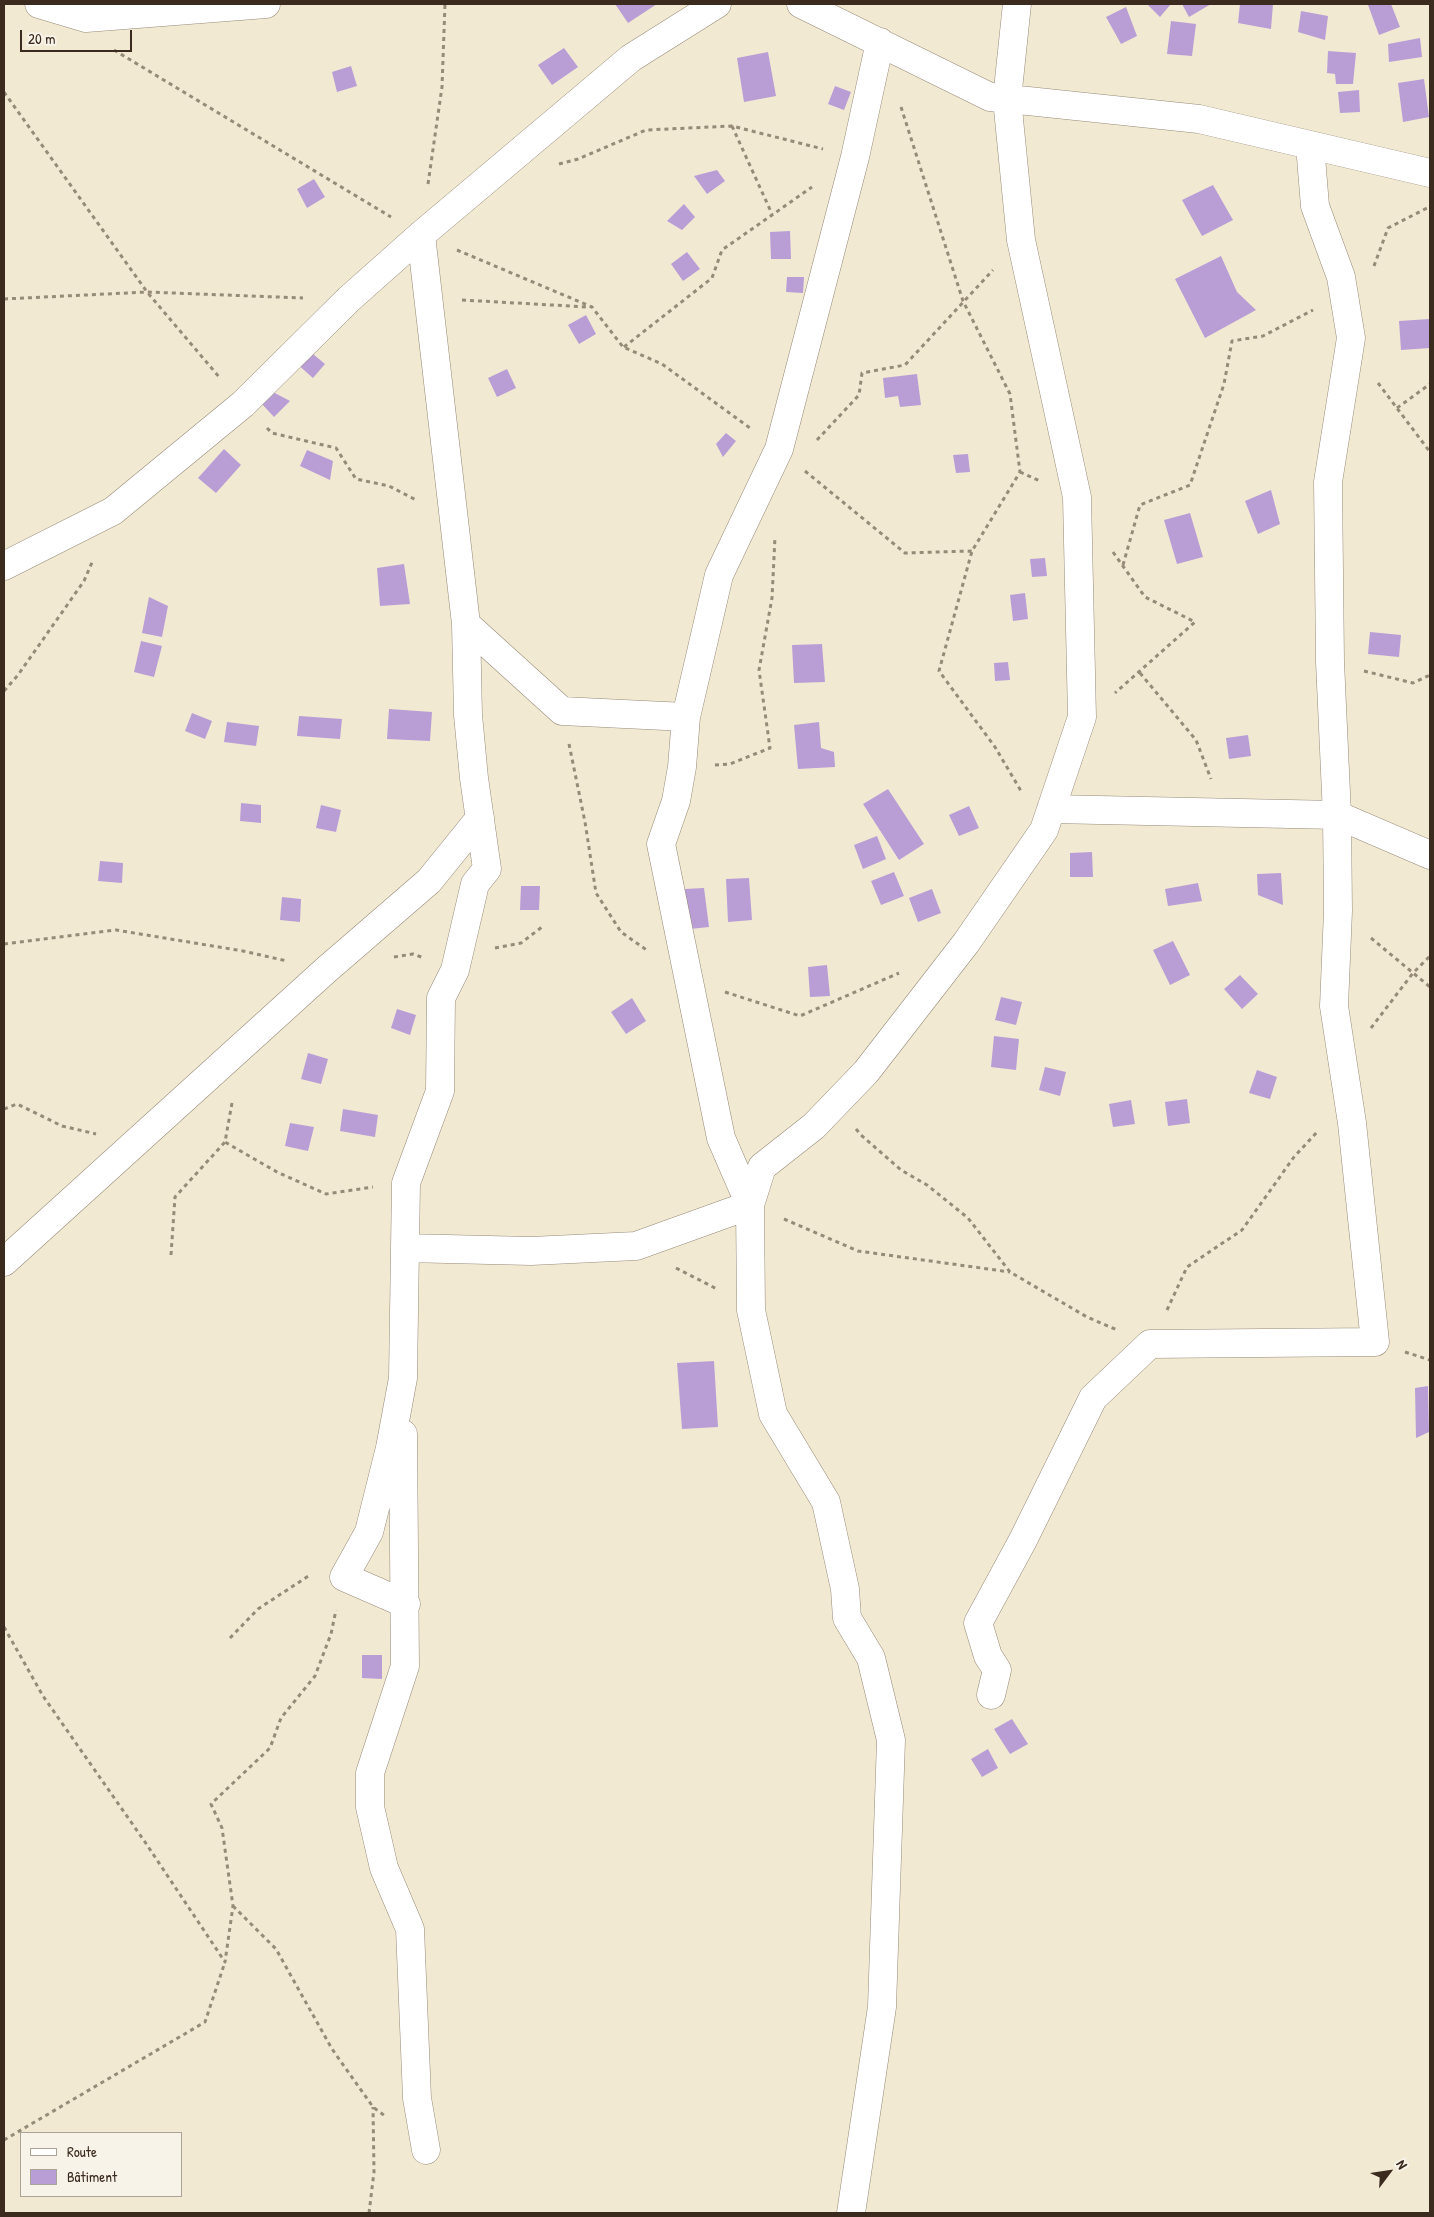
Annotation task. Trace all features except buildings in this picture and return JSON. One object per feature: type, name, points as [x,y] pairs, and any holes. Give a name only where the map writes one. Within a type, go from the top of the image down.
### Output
[{"type":"street","points":[[39,4],[86,18],[266,4]]},
{"type":"street","points":[[4,566],[113,511],[243,404],[349,299],[421,234],[631,58],[717,4]]},
{"type":"street","points":[[803,4],[990,97],[1199,119],[1430,172]]},
{"type":"street","points":[[851,2213],[882,2007],[891,1740],[871,1658],[847,1618],[845,1589],[826,1502],[773,1414],[751,1310],[750,1205],[762,1167],[814,1126],[866,1072],[966,943],[1048,820],[1082,717],[1076,497],[1020,240],[1008,99],[1017,4]]},
{"type":"street","points":[[750,1205],[721,1138],[661,844],[676,801],[682,767],[686,717],[718,575],[787,456],[880,42]]},
{"type":"street","points":[[990,1695],[998,1670],[988,1656],[978,1623],[1023,1540],[1093,1398],[1150,1344],[1375,1342],[1352,1123],[1334,1006],[1338,911],[1337,815],[1330,662],[1328,482],[1351,338],[1341,277],[1315,206],[1310,145]]},
{"type":"street","points":[[421,234],[466,624],[468,715],[487,869],[475,884],[455,970],[441,998],[440,1091],[406,1183],[403,1378],[405,1666],[370,1773],[370,1807],[384,1868],[410,1929],[417,2098],[426,2150]]},
{"type":"street","points":[[466,624],[562,711],[686,717]]},
{"type":"street","points":[[1048,820],[1224,812],[1337,815],[1430,855]]},
{"type":"street","points":[[4,1262],[326,970],[429,881],[480,818]]},
{"type":"street","points":[[405,1248],[531,1252],[636,1246],[750,1205]]},
{"type":"street","points":[[403,1378],[390,1448],[369,1532],[344,1576],[406,1604]]},
{"type":"path","points":[[421,234],[442,87],[445,4]]},
{"type":"path","points":[[113,50],[421,234],[592,307],[624,347],[662,364],[787,456],[905,553],[972,551]]},
{"type":"path","points":[[4,92],[147,292],[243,404],[272,433],[336,448],[356,479],[389,486],[454,520]]},
{"type":"path","points":[[898,98],[963,301],[1010,394],[1020,472],[972,551],[938,671],[1048,820]]},
{"type":"path","points":[[549,167],[578,159],[646,130],[732,126],[855,157]]},
{"type":"path","points":[[732,126],[772,214]]},
{"type":"path","points":[[624,347],[712,278],[722,250],[855,157]]},
{"type":"path","points":[[1374,268],[1388,228],[1430,207]]},
{"type":"path","points":[[787,456],[859,395],[862,373],[905,365],[1020,240]]},
{"type":"path","points":[[4,299],[147,292],[349,299]]},
{"type":"path","points":[[1122,565],[1140,505],[1190,485],[1224,384],[1232,341],[1263,336],[1302,315],[1344,296]]},
{"type":"path","points":[[429,298],[592,307]]},
{"type":"path","points":[[1349,350],[1397,408],[1430,452]]},
{"type":"path","points":[[1397,408],[1430,384]]},
{"type":"path","points":[[4,691],[18,675],[84,582],[113,511]]},
{"type":"path","points":[[682,767],[730,764],[770,748],[759,670],[772,598],[776,529]]},
{"type":"path","points":[[1082,717],[1139,673],[1195,622],[1145,598],[1112,550]]},
{"type":"path","points":[[1330,662],[1413,683],[1430,675]]},
{"type":"path","points":[[1139,673],[1196,740],[1224,812]]},
{"type":"path","points":[[562,711],[585,822],[596,893],[621,932],[688,981],[800,1016],[907,969]]},
{"type":"path","points":[[1338,911],[1430,987]]},
{"type":"path","points":[[393,957],[413,954],[455,970],[473,952],[521,943],[542,927]]},
{"type":"path","points":[[4,944],[116,930],[242,951],[326,970]]},
{"type":"path","points":[[1367,1033],[1413,973],[1430,956]]},
{"type":"path","points":[[171,1255],[175,1197],[225,1142],[242,1046]]},
{"type":"path","points":[[838,1101],[860,1135],[901,1170],[927,1186],[968,1218],[1010,1272],[1087,1317],[1150,1344],[1187,1268],[1242,1230],[1294,1157],[1323,1126],[1352,1123]]},
{"type":"path","points":[[4,1108],[16,1104],[62,1126],[135,1142]]},
{"type":"path","points":[[225,1142],[277,1172],[326,1194],[406,1183]]},
{"type":"path","points":[[750,1205],[858,1251],[1010,1272]]},
{"type":"path","points":[[636,1246],[751,1310]]},
{"type":"path","points":[[4,2140],[205,2022],[225,1962],[233,1906],[222,1828],[212,1804],[270,1748],[281,1718],[314,1676],[331,1634],[344,1576],[314,1572],[258,1609],[230,1638]]},
{"type":"path","points":[[4,1627],[43,1696],[145,1842],[225,1962]]},
{"type":"path","points":[[233,1906],[276,1948],[332,2048],[373,2107],[426,2150]]},
{"type":"path","points":[[369,2213],[374,2172],[373,2107]]}]
